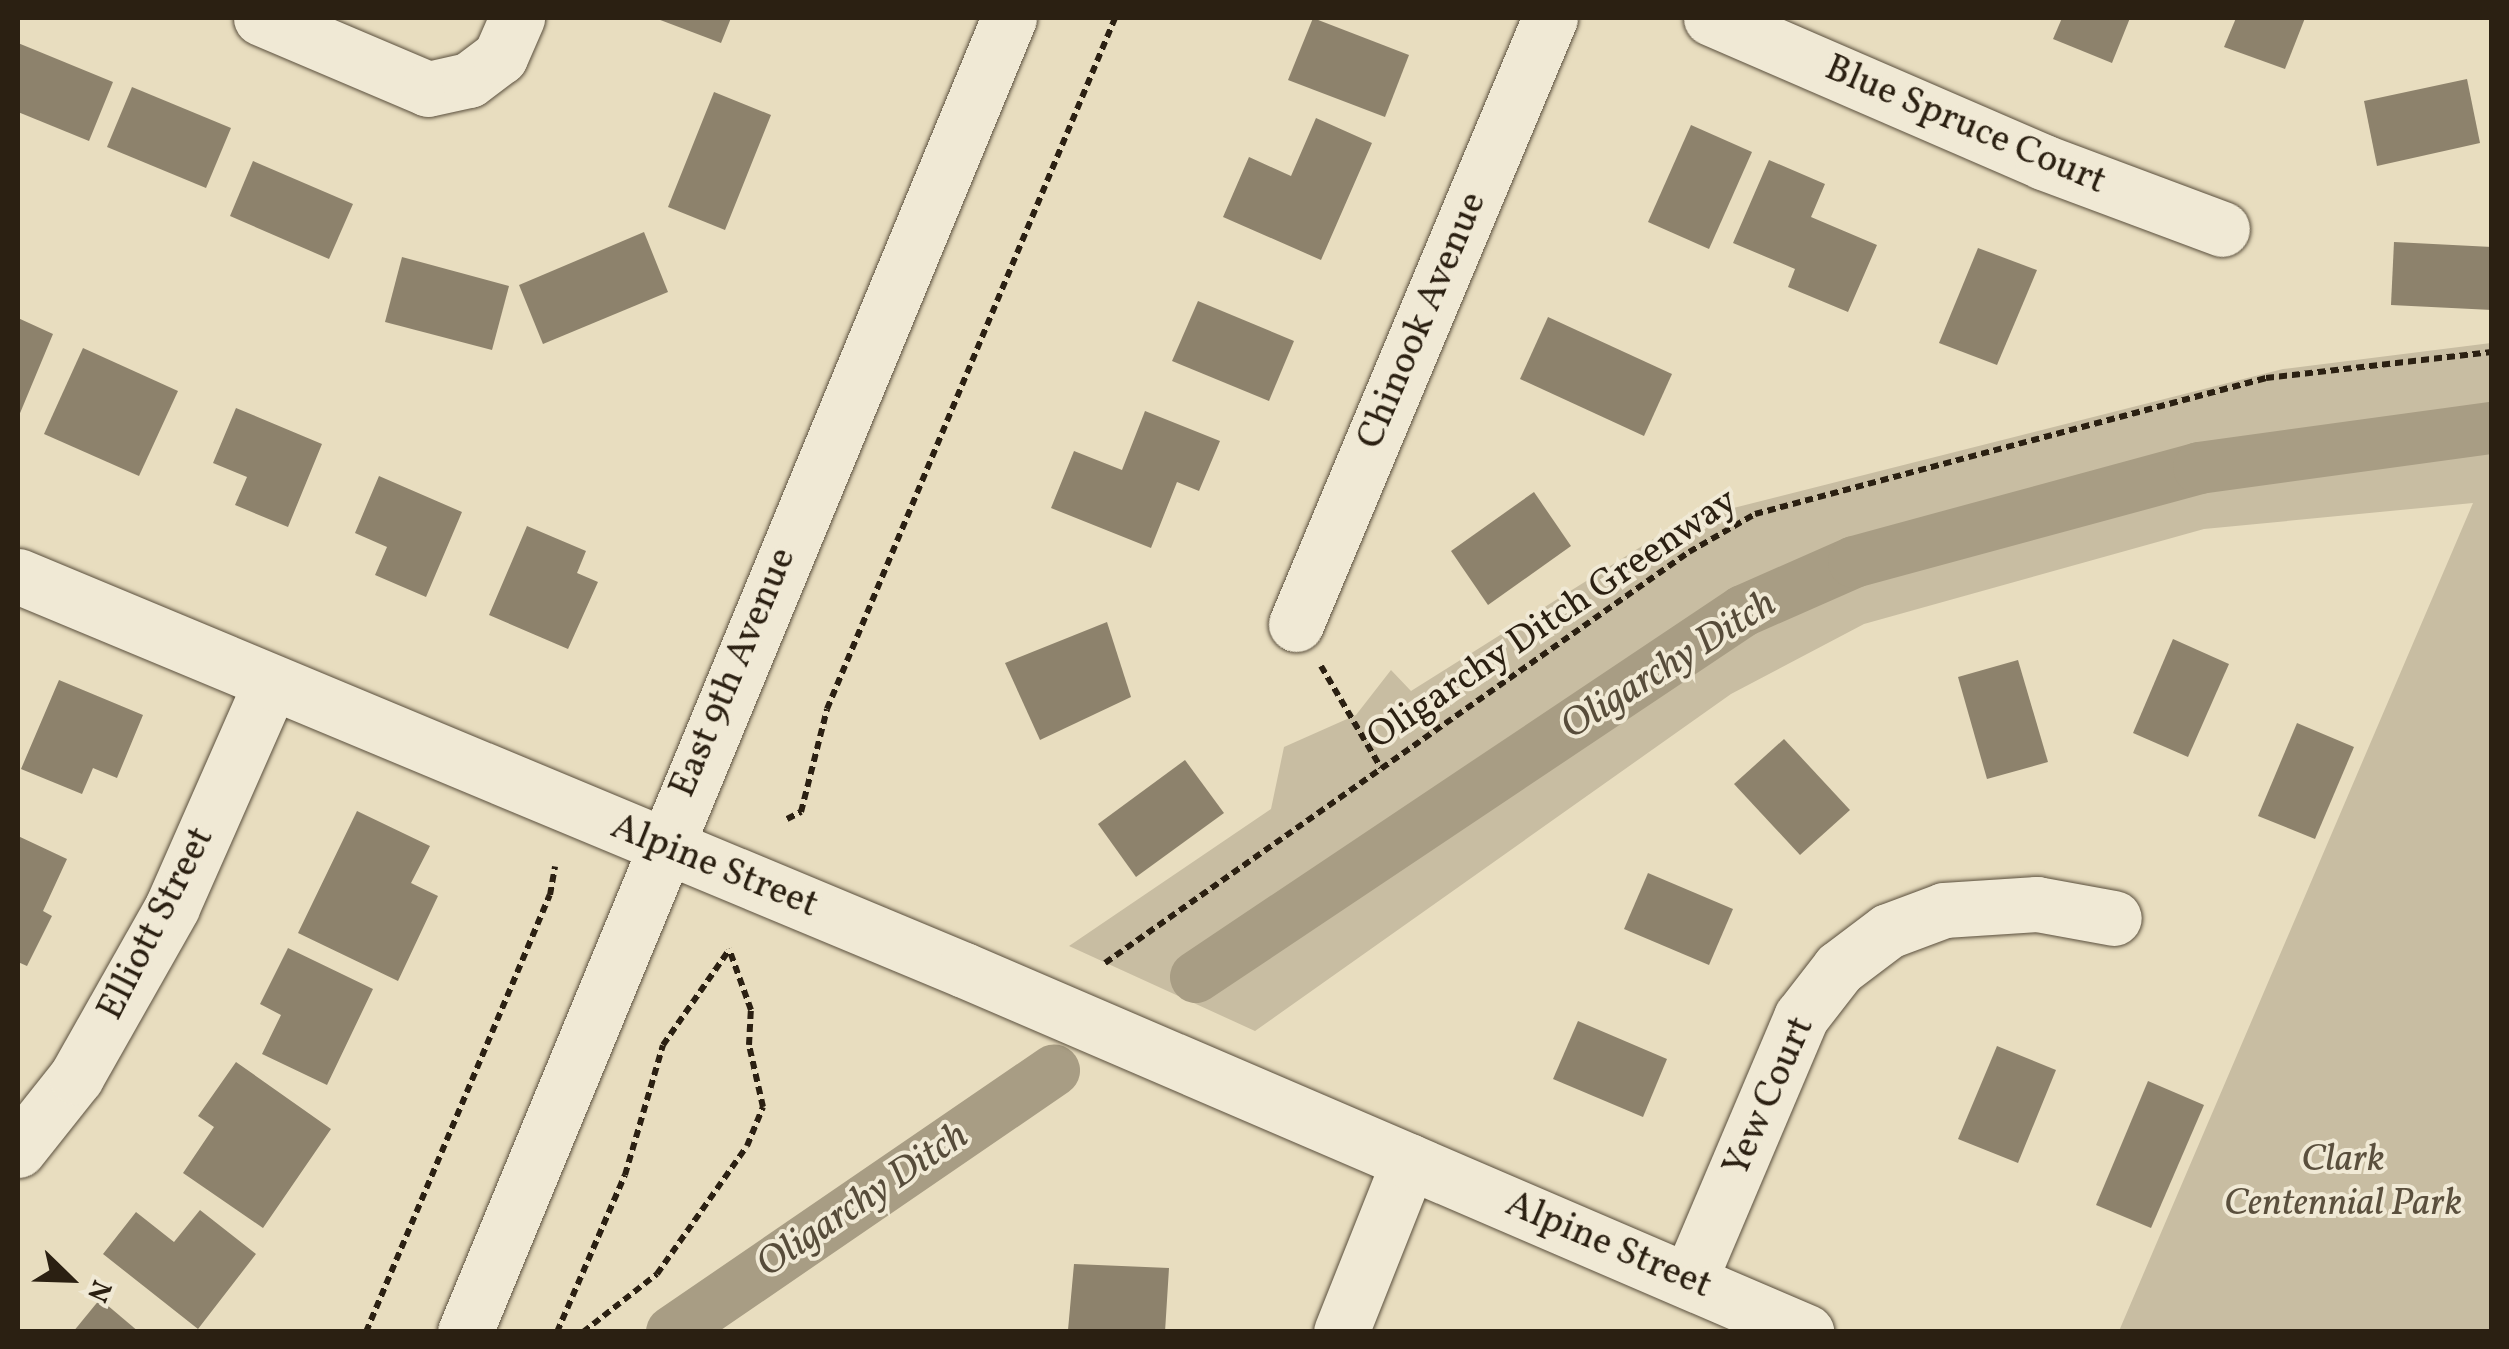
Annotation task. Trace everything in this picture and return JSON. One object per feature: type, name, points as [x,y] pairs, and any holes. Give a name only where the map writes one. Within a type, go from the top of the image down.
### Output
[{"type":"street","points":[[261,18],[428,89],[470,80],[500,57],[517,18]]},
{"type":"street","name":"East 9th Avenue","points":[[465,1332],[662,845],[1009,18]]},
{"type":"street","name":"Chinook Avenue","points":[[1296,624],[1550,18]]},
{"type":"street","name":"Blue Spruce Court","points":[[1712,18],[2042,162],[2222,230]]},
{"type":"street","name":"Alpine Street","points":[[18,576],[662,845],[1806,1332]]},
{"type":"street","name":"Elliott Street","points":[[18,1150],[76,1077],[172,908],[271,683]]},
{"type":"street","name":"Yew Court","points":[[1690,1282],[1801,1016],[1839,968],[1888,931],[1944,910],[2037,904],[2114,918]]},
{"type":"street","points":[[1340,1332],[1409,1161]]},
{"type":"path","points":[[786,819],[802,812],[827,709],[1115,18]]},
{"type":"path","name":"Oligarchy Ditch Greenway","points":[[1106,963],[1689,552],[1755,514],[2266,378],[2492,352]]},
{"type":"path","points":[[1296,624],[1381,768]]},
{"type":"path","points":[[366,1332],[550,895],[555,866]]},
{"type":"path","points":[[557,1332],[625,1175],[664,1045],[730,949],[750,1010],[749,1045],[762,1107],[747,1146],[657,1274],[584,1332]]},
{"type":"green space","name":"Clark Centennial Park","points":[[2491,343],[2491,1331],[2119,1331],[2473,503],[2204,529],[1864,624],[1731,694],[1255,1031],[1069,946],[1271,809],[1284,747],[1356,715],[1391,670],[1411,691],[1682,521],[2283,369]]},
{"type":"building","points":[[655,18],[731,18],[721,43]]},
{"type":"building","points":[[1313,18],[1409,55],[1385,117],[1288,80]]},
{"type":"building","points":[[2062,18],[2130,18],[2112,63],[2053,39]]},
{"type":"building","points":[[2236,18],[2305,18],[2285,69],[2224,47]]},
{"type":"building","points":[[18,43],[113,82],[89,141],[18,112]]},
{"type":"building","points":[[2467,79],[2480,143],[2377,166],[2364,101]]},
{"type":"building","points":[[132,87],[231,128],[206,188],[107,147]]},
{"type":"building","points":[[714,92],[771,115],[725,230],[668,207]]},
{"type":"building","points":[[1316,118],[1372,143],[1321,260],[1223,217],[1249,157],[1291,176]]},
{"type":"building","points":[[1691,125],[1752,152],[1709,249],[1648,222]]},
{"type":"building","points":[[1769,160],[1825,184],[1811,217],[1877,245],[1848,312],[1788,287],[1795,269],[1733,243]]},
{"type":"building","points":[[253,161],[353,204],[329,259],[230,216]]},
{"type":"building","points":[[644,232],[668,292],[543,344],[519,285]]},
{"type":"building","points":[[2394,242],[2492,247],[2492,310],[2391,305]]},
{"type":"building","points":[[1978,248],[2037,270],[1997,365],[1939,343]]},
{"type":"building","points":[[402,257],[509,286],[492,350],[385,322]]},
{"type":"building","points":[[1198,301],[1294,341],[1269,401],[1172,361]]},
{"type":"building","points":[[1548,317],[1672,374],[1644,436],[1520,379]]},
{"type":"building","points":[[18,318],[53,334],[18,418]]},
{"type":"building","points":[[83,348],[178,391],[139,476],[44,434]]},
{"type":"building","points":[[236,408],[322,444],[288,527],[235,505],[247,477],[213,463]]},
{"type":"building","points":[[1145,411],[1220,441],[1199,491],[1177,482],[1151,548],[1051,508],[1074,451],[1122,470]]},
{"type":"building","points":[[379,476],[462,512],[426,597],[375,575],[387,547],[355,533]]},
{"type":"building","points":[[1534,492],[1571,546],[1488,605],[1451,551]]},
{"type":"building","points":[[527,526],[586,551],[577,573],[598,582],[568,649],[489,615]]},
{"type":"building","points":[[1107,622],[1131,697],[1040,740],[1005,663]]},
{"type":"building","points":[[2173,639],[2229,664],[2188,757],[2133,733]]},
{"type":"building","points":[[2018,660],[2048,762],[1987,779],[1958,677]]},
{"type":"building","points":[[59,680],[143,715],[117,778],[93,768],[82,794],[21,769]]},
{"type":"building","points":[[2297,723],[2354,747],[2315,839],[2258,816]]},
{"type":"building","points":[[1784,739],[1850,810],[1800,855],[1734,784]]},
{"type":"building","points":[[1185,760],[1224,813],[1136,877],[1098,824]]},
{"type":"building","points":[[357,811],[430,846],[411,883],[438,896],[398,981],[298,933]]},
{"type":"building","points":[[18,836],[67,859],[43,911],[52,916],[27,966],[18,962]]},
{"type":"building","points":[[1648,873],[1733,909],[1709,965],[1624,929]]},
{"type":"building","points":[[288,948],[373,989],[327,1085],[262,1054],[281,1015],[260,1004]]},
{"type":"building","points":[[1578,1021],[1667,1059],[1643,1117],[1553,1079]]},
{"type":"building","points":[[1997,1046],[2056,1070],[2018,1163],[1958,1139]]},
{"type":"building","points":[[236,1062],[331,1129],[263,1228],[183,1173],[214,1127],[198,1116]]},
{"type":"building","points":[[2148,1081],[2204,1105],[2151,1228],[2096,1205]]},
{"type":"building","points":[[200,1210],[256,1254],[198,1329],[103,1254],[136,1212],[174,1242]]},
{"type":"building","points":[[1074,1264],[1169,1268],[1165,1332],[1068,1330]]},
{"type":"building","points":[[100,1299],[139,1332],[73,1332]]},
{"type":"waterway","name":"Oligarchy Ditch","points":[[1196,977],[1743,611],[1854,562],[2199,468],[2492,428]]},
{"type":"waterway","name":"Oligarchy Ditch","points":[[672,1332],[1054,1070]]}]
